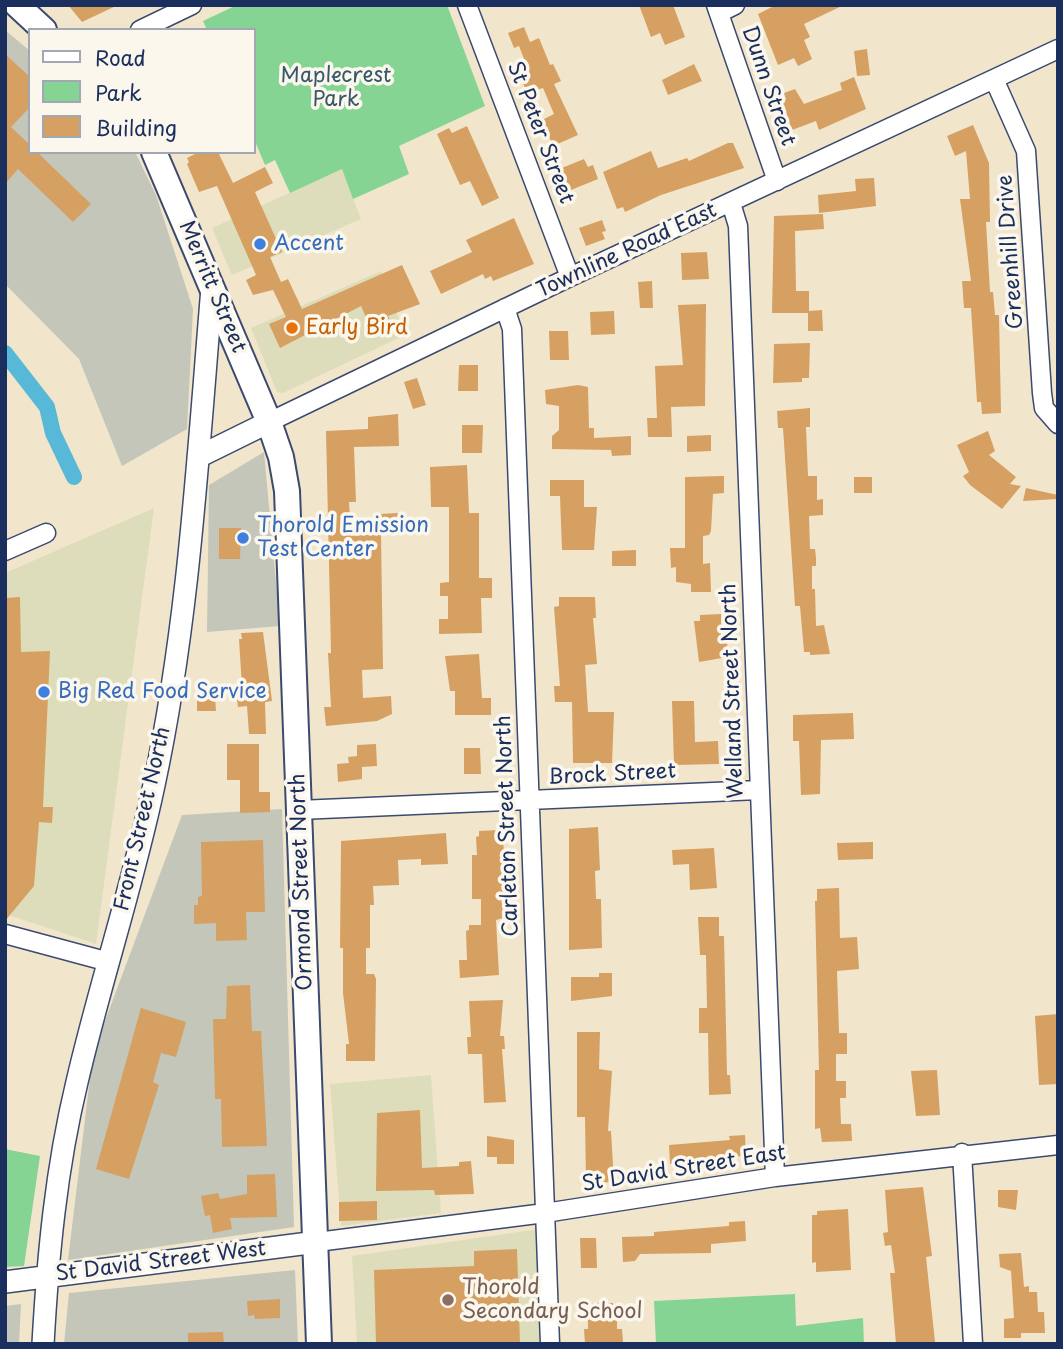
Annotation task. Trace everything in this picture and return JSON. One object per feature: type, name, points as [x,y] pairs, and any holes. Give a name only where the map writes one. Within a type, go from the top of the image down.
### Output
[{"type":"main road","points":[[17,5],[42,28]]},
{"type":"main road","name":"Merritt Street","points":[[155,154],[269,422]]},
{"type":"main road","name":"Ormond Street North","points":[[269,422],[281,457],[290,516],[319,1344]]},
{"type":"street","points":[[144,28],[192,5]]},
{"type":"street","name":"St Peter Street","points":[[467,5],[570,277]]},
{"type":"street","name":"Dunn Street","points":[[723,8],[777,181]]},
{"type":"street","name":"Townline Road East","points":[[198,457],[570,277],[1058,49]]},
{"type":"street","name":"Greenhill Drive","points":[[994,79],[1027,151],[1042,393],[1044,408],[1058,424]]},
{"type":"street","name":"Welland Street North","points":[[731,203],[738,226],[775,1177]]},
{"type":"street","name":"Front Street North","points":[[43,1344],[46,1277],[63,1144],[145,825],[169,708],[198,457],[212,288]]},
{"type":"street","name":"Carleton Street North","points":[[505,308],[512,329],[550,1344]]},
{"type":"street","points":[[5,551],[46,533]]},
{"type":"street","name":"Brock Street","points":[[299,810],[530,803],[759,790]]},
{"type":"street","points":[[5,934],[109,962]]},
{"type":"street","name":"St David Street East","points":[[317,1242],[545,1213],[775,1177],[962,1153],[1058,1145]]},
{"type":"street","points":[[962,1153],[973,1344]]},
{"type":"street","name":"St David Street West","points":[[5,1283],[317,1242]]},
{"type":"shaded area","points":[[5,30],[28,49],[28,154],[136,154],[156,195],[193,309],[187,429],[122,466],[79,359],[5,284]]},
{"type":"shaded area","points":[[342,169],[361,219],[232,275],[212,228]]},
{"type":"shaded area","points":[[381,271],[405,335],[283,393],[277,392],[251,328]]},
{"type":"shaded area","points":[[264,452],[280,626],[207,632],[209,485]]},
{"type":"shaded area","points":[[154,508],[96,944],[5,914],[5,573]]},
{"type":"shaded area","points":[[282,809],[294,1227],[68,1260],[93,1053],[182,815]]},
{"type":"shaded area","points":[[431,1075],[441,1213],[341,1226],[330,1084]]},
{"type":"shaded area","name":"Thorold Secondary School","points":[[539,1229],[544,1344],[357,1344],[352,1256]]},
{"type":"shaded area","points":[[295,1270],[298,1344],[64,1344],[69,1293]]},
{"type":"shaded area","points":[[21,1304],[19,1344],[5,1344],[5,1306]]},
{"type":"green space","name":"Maplecrest Park","points":[[237,5],[447,5],[485,106],[399,146],[409,174],[353,199],[342,169],[290,193],[275,160],[265,165],[256,144],[256,28],[206,28],[203,21]]},
{"type":"green space","points":[[5,1149],[40,1156],[24,1266],[5,1267]]},
{"type":"green space","points":[[795,1294],[796,1326],[863,1318],[864,1344],[656,1344],[654,1301]]},
{"type":"building","points":[[68,5],[118,5],[82,22]]},
{"type":"building","points":[[639,5],[673,5],[685,37],[665,45],[660,33],[651,37]]},
{"type":"building","points":[[776,5],[844,5],[804,24],[810,37],[804,40],[812,59],[798,66],[794,58],[778,65],[758,14]]},
{"type":"building","points":[[524,27],[530,42],[539,38],[550,65],[553,64],[561,81],[554,84],[578,135],[553,146],[542,120],[554,114],[543,88],[527,93],[521,78],[530,74],[519,46],[514,48],[508,33]]},
{"type":"building","points":[[867,49],[870,75],[857,76],[854,51]]},
{"type":"building","points":[[5,54],[28,75],[28,109],[11,127],[28,143],[28,154],[39,154],[91,204],[73,222],[18,169],[5,184]]},
{"type":"building","points":[[694,64],[702,81],[668,95],[662,80]]},
{"type":"building","points":[[854,77],[866,109],[819,130],[816,121],[792,130],[782,101],[786,99],[784,93],[795,89],[804,104],[842,90],[840,83]]},
{"type":"building","points":[[973,125],[989,163],[990,222],[986,222],[990,292],[993,292],[995,315],[999,315],[1001,413],[982,414],[981,402],[977,402],[971,308],[964,308],[962,281],[971,281],[960,199],[970,199],[966,151],[955,156],[947,136]]},
{"type":"building","points":[[467,126],[499,198],[482,206],[470,181],[460,185],[437,134],[449,128],[452,133]]},
{"type":"building","points":[[733,143],[744,168],[661,195],[625,212],[623,207],[617,209],[603,172],[651,151],[658,168],[687,158],[689,161]]},
{"type":"building","points":[[195,154],[219,154],[233,183],[265,167],[273,183],[255,192],[282,252],[270,257],[281,282],[288,279],[302,309],[402,265],[420,304],[388,316],[391,323],[372,331],[361,306],[280,348],[269,324],[286,317],[273,290],[253,295],[246,280],[256,275],[217,186],[199,192],[187,158]]},
{"type":"building","points":[[584,159],[588,167],[593,165],[598,179],[566,192],[557,170]]},
{"type":"building","points":[[874,178],[876,206],[819,213],[818,195],[856,191],[855,179]]},
{"type":"building","points":[[823,214],[824,229],[795,231],[796,291],[809,291],[809,311],[822,310],[823,331],[808,331],[808,313],[772,313],[774,216]]},
{"type":"building","points":[[514,218],[534,264],[493,281],[491,276],[485,279],[483,274],[441,294],[430,271],[472,252],[466,240]]},
{"type":"building","points":[[602,220],[606,231],[602,232],[605,239],[586,246],[579,228]]},
{"type":"building","points":[[707,252],[709,279],[682,280],[681,253]]},
{"type":"building","points":[[652,281],[653,308],[640,308],[638,282]]},
{"type":"building","points":[[706,304],[705,406],[671,407],[672,437],[648,437],[647,418],[657,418],[655,366],[683,365],[678,305]]},
{"type":"building","points":[[614,311],[615,334],[591,335],[590,312]]},
{"type":"building","points":[[549,331],[568,331],[569,360],[550,360]]},
{"type":"building","points":[[810,343],[809,378],[802,378],[802,382],[773,383],[774,344]]},
{"type":"building","points":[[459,365],[478,365],[478,391],[458,391]]},
{"type":"building","points":[[417,378],[426,405],[413,409],[404,382]]},
{"type":"building","points":[[578,385],[588,387],[589,428],[594,428],[594,438],[631,436],[631,455],[612,456],[611,450],[552,449],[552,436],[559,430],[559,406],[546,404],[545,390]]},
{"type":"building","points":[[810,408],[810,427],[806,427],[808,476],[817,476],[817,500],[823,499],[823,515],[809,516],[810,549],[815,549],[816,558],[816,566],[812,566],[812,589],[815,589],[816,626],[824,625],[830,654],[810,655],[810,652],[804,652],[800,606],[795,606],[783,428],[778,428],[777,411]]},
{"type":"building","points":[[398,414],[399,446],[354,447],[356,502],[349,502],[351,536],[381,534],[383,669],[362,670],[363,698],[391,696],[392,714],[377,721],[326,726],[324,707],[331,707],[328,653],[331,653],[326,431],[368,429],[368,417]]},
{"type":"building","points":[[462,425],[483,425],[482,453],[462,453]]},
{"type":"building","points":[[988,431],[995,451],[989,455],[1016,477],[1010,484],[1021,486],[1002,509],[970,485],[963,476],[969,472],[957,445]]},
{"type":"building","points":[[711,435],[711,451],[687,452],[687,436]]},
{"type":"building","points":[[467,465],[469,513],[479,513],[479,578],[492,578],[492,598],[481,598],[482,633],[439,634],[439,619],[448,619],[448,596],[440,596],[440,583],[449,582],[449,507],[431,507],[430,467]]},
{"type":"building","points":[[724,476],[724,493],[713,494],[711,531],[709,535],[703,536],[703,564],[710,563],[711,592],[691,592],[691,584],[676,582],[676,567],[671,568],[670,548],[685,548],[685,477]]},
{"type":"building","points":[[854,477],[872,477],[872,493],[854,493]]},
{"type":"building","points":[[550,480],[584,480],[584,507],[597,507],[594,550],[562,550],[560,496],[550,496]]},
{"type":"building","points":[[1026,488],[1058,495],[1058,499],[1023,501]]},
{"type":"building","points":[[398,513],[399,534],[381,534],[380,514]]},
{"type":"building","points":[[219,528],[241,528],[240,559],[219,559]]},
{"type":"building","points":[[636,550],[636,566],[612,566],[612,551]]},
{"type":"building","points":[[20,597],[21,652],[50,651],[43,807],[53,807],[52,823],[39,822],[34,886],[5,921],[5,598]]},
{"type":"building","points":[[559,597],[595,597],[596,618],[593,618],[597,664],[585,665],[588,712],[614,712],[612,763],[573,763],[572,702],[555,702],[554,686],[560,686],[554,607],[559,606]]},
{"type":"building","points":[[721,614],[721,641],[727,641],[728,657],[699,662],[694,621],[700,621],[700,615]]},
{"type":"building","points":[[263,632],[272,701],[265,702],[266,734],[249,734],[247,706],[238,707],[237,699],[232,700],[231,687],[242,687],[239,639],[242,639],[241,633]]},
{"type":"building","points":[[479,654],[482,698],[491,698],[491,715],[455,715],[455,691],[450,691],[445,656]]},
{"type":"building","points":[[215,696],[216,711],[197,711],[197,697]]},
{"type":"building","points":[[672,701],[694,701],[695,742],[718,741],[719,764],[674,765]]},
{"type":"building","points":[[853,713],[854,739],[821,740],[820,794],[801,795],[799,741],[793,741],[793,715]]},
{"type":"building","points":[[227,744],[259,744],[259,792],[270,792],[270,812],[240,813],[240,780],[227,780]]},
{"type":"building","points":[[376,744],[377,766],[362,767],[362,779],[338,782],[337,764],[349,763],[348,757],[357,756],[357,745]]},
{"type":"building","points":[[464,748],[480,748],[481,774],[464,774]]},
{"type":"building","points":[[598,827],[600,870],[595,871],[596,899],[601,899],[602,948],[569,950],[569,829]]},
{"type":"building","points":[[499,830],[499,836],[503,835],[507,917],[496,920],[499,975],[460,978],[459,960],[467,960],[466,931],[469,930],[469,925],[481,925],[481,899],[472,899],[472,855],[477,855],[476,837],[479,836],[479,831]]},
{"type":"building","points":[[446,833],[448,864],[421,865],[421,859],[398,860],[399,885],[373,886],[374,905],[370,905],[370,948],[366,948],[366,974],[374,974],[376,979],[375,1061],[346,1061],[346,1044],[349,1044],[343,993],[343,948],[340,948],[341,841]]},
{"type":"building","points":[[263,840],[265,912],[246,912],[247,940],[216,941],[216,923],[194,924],[194,905],[198,905],[198,897],[202,896],[201,842]]},
{"type":"building","points":[[873,842],[873,859],[838,860],[837,843]]},
{"type":"building","points":[[714,848],[717,888],[690,890],[689,864],[673,865],[672,850]]},
{"type":"building","points":[[839,888],[840,938],[857,937],[859,969],[837,971],[839,1033],[847,1033],[847,1054],[836,1054],[836,1081],[846,1081],[846,1098],[840,1098],[841,1124],[851,1124],[852,1141],[822,1142],[820,1128],[815,1129],[815,1070],[819,1070],[815,901],[817,889]]},
{"type":"building","points":[[698,917],[719,917],[719,936],[724,936],[727,1075],[730,1075],[731,1094],[709,1095],[708,1033],[699,1033],[699,1008],[707,1008],[706,955],[700,955]]},
{"type":"building","points":[[599,973],[612,973],[612,996],[571,1001],[571,977],[599,977]]},
{"type":"building","points":[[250,985],[252,1031],[261,1031],[267,1146],[222,1147],[221,1099],[215,1099],[213,1019],[226,1019],[227,986]]},
{"type":"building","points":[[503,1000],[500,1036],[504,1036],[505,1049],[502,1049],[506,1102],[484,1103],[482,1054],[468,1054],[467,1037],[471,1037],[469,1001]]},
{"type":"building","points":[[141,1008],[186,1022],[176,1057],[161,1053],[153,1082],[159,1085],[129,1179],[96,1169]]},
{"type":"building","points":[[1058,1014],[1058,1084],[1039,1085],[1035,1016]]},
{"type":"building","points":[[577,1032],[600,1032],[599,1069],[612,1071],[608,1131],[611,1131],[614,1182],[586,1183],[585,1117],[577,1117]]},
{"type":"building","points":[[937,1070],[940,1115],[916,1116],[911,1071]]},
{"type":"building","points":[[420,1110],[422,1168],[459,1166],[459,1162],[471,1161],[474,1194],[435,1195],[434,1190],[376,1191],[377,1113]]},
{"type":"building","points":[[745,1135],[746,1156],[715,1157],[715,1161],[705,1163],[670,1164],[669,1145],[730,1140],[729,1136]]},
{"type":"building","points":[[487,1136],[514,1140],[514,1164],[497,1164],[497,1157],[487,1157]]},
{"type":"building","points":[[275,1174],[277,1217],[230,1218],[232,1229],[213,1233],[210,1215],[205,1216],[201,1196],[218,1193],[220,1199],[247,1194],[247,1175]]},
{"type":"building","points":[[923,1187],[932,1256],[926,1257],[935,1342],[896,1344],[890,1273],[895,1273],[891,1245],[885,1246],[883,1233],[888,1232],[885,1190]]},
{"type":"building","points":[[998,1190],[1018,1190],[1016,1210],[998,1207]]},
{"type":"building","points":[[377,1201],[377,1220],[339,1221],[339,1202]]},
{"type":"building","points":[[848,1209],[851,1270],[816,1272],[816,1262],[812,1263],[812,1215],[817,1215],[817,1211]]},
{"type":"building","points":[[745,1221],[746,1241],[711,1244],[711,1253],[640,1254],[635,1261],[623,1262],[622,1237],[654,1236],[654,1232],[729,1226],[729,1222]]},
{"type":"building","points":[[580,1238],[596,1238],[597,1268],[581,1268]]},
{"type":"building","name":"Thorold Secondary School","points":[[517,1249],[520,1344],[376,1344],[374,1270],[474,1266],[474,1251]]},
{"type":"building","points":[[1021,1253],[1024,1287],[1029,1286],[1029,1292],[1037,1292],[1038,1312],[1044,1312],[1045,1333],[1021,1333],[1021,1338],[1004,1338],[1004,1319],[1014,1318],[1011,1271],[1000,1267],[999,1254]]},
{"type":"building","points":[[280,1299],[280,1318],[255,1319],[254,1315],[248,1316],[247,1301]]},
{"type":"building","points":[[588,1303],[613,1303],[613,1307],[617,1307],[617,1329],[622,1329],[623,1342],[585,1344]]},
{"type":"building","points":[[223,1332],[224,1344],[188,1344],[188,1333]]},
{"type":"waterway","points":[[5,353],[47,407],[53,433],[74,477]]},
{"type":"place","name":"Accent","points":[[260,244]]},
{"type":"place","name":"Early Bird","points":[[292,328]]},
{"type":"place","name":"Thorold Emission Test Center","points":[[243,538]]},
{"type":"place","name":"Big Red Food Service","points":[[44,692]]},
{"type":"place","name":"Thorold Secondary School","points":[[448,1300]]}]
